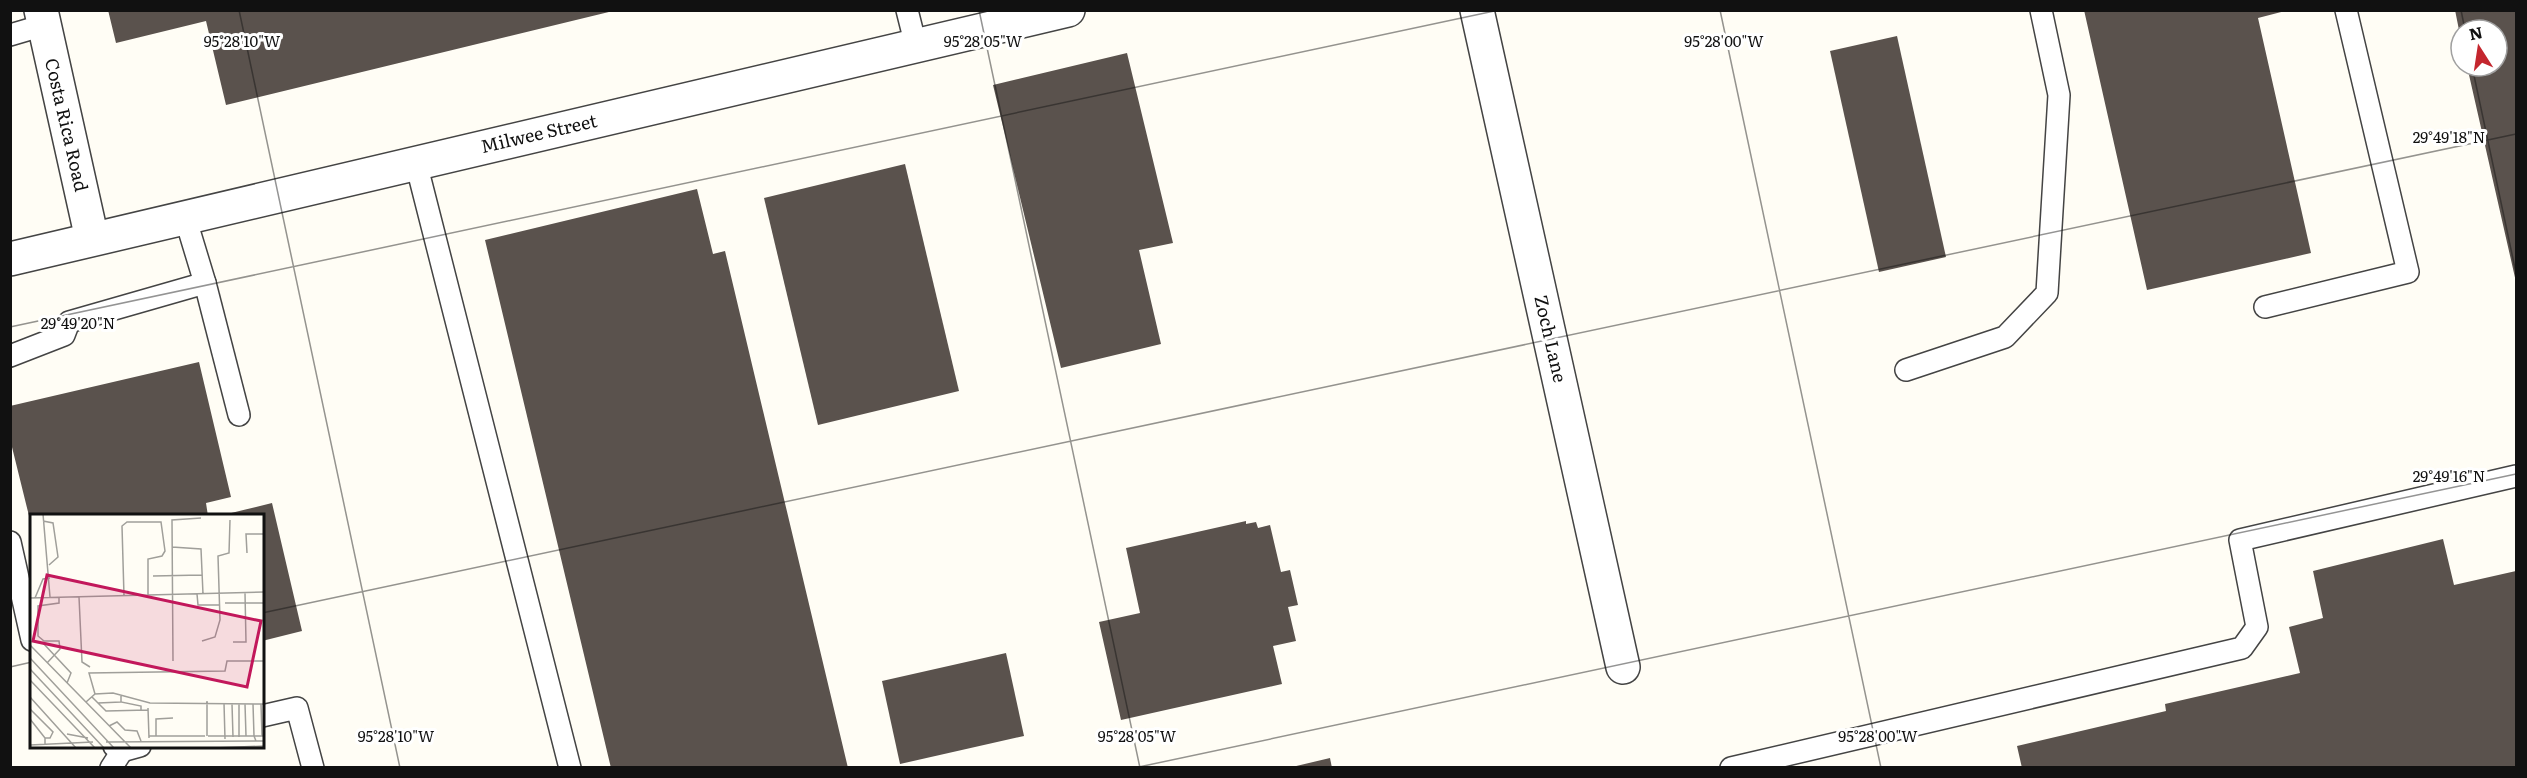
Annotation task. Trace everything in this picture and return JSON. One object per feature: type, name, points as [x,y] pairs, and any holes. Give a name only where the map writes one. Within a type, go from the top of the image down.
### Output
[{"type":"street","name":"Milwee Street","points":[[10,259],[1068,10]]},
{"type":"street","name":"Zoch Lane","points":[[1477,10],[1623,667]]},
{"type":"street","name":"Costa Rica Road","points":[[42,18],[93,239]]},
{"type":"lane","points":[[907,10],[916,46]]},
{"type":"lane","points":[[1906,370],[2005,337],[2047,293],[2059,95],[2041,10]]},
{"type":"lane","points":[[2265,307],[2408,272],[2346,10]]},
{"type":"lane","points":[[10,35],[42,18]]},
{"type":"lane","points":[[416,163],[570,768]]},
{"type":"lane","points":[[185,217],[205,283],[239,415]]},
{"type":"lane","points":[[10,356],[64,335],[69,322],[205,283]]},
{"type":"lane","points":[[1731,768],[2242,648],[2257,627],[2240,540],[2517,476]]},
{"type":"lane","points":[[10,542],[30,631]]},
{"type":"lane","points":[[264,716],[297,708],[313,768]]},
{"type":"building","points":[[108,10],[613,11],[226,105],[206,21],[116,43]]},
{"type":"building","points":[[2084,10],[2289,10],[2258,18],[2311,253],[2147,290]]},
{"type":"building","points":[[2455,10],[2516,10],[2516,282],[2470,78],[2509,78],[2509,18],[2457,18]]},
{"type":"building","points":[[1897,36],[1946,257],[1879,272],[1830,51]]},
{"type":"building","points":[[1127,53],[1173,243],[1139,250],[1161,344],[1061,368],[993,85]]},
{"type":"building","points":[[905,164],[959,391],[818,425],[764,198]]},
{"type":"building","points":[[697,189],[713,254],[725,251],[848,768],[611,768],[485,240]]},
{"type":"building","points":[[199,362],[231,497],[206,503],[208,514],[30,514],[30,520],[10,439],[10,406]]},
{"type":"building","points":[[272,503],[302,631],[264,640],[264,514],[227,514]]},
{"type":"building","points":[[1246,521],[1246,524],[1256,522],[1258,528],[1270,525],[1281,572],[1290,570],[1298,605],[1288,607],[1296,641],[1273,646],[1282,684],[1121,720],[1099,622],[1140,613],[1126,548]]},
{"type":"building","points":[[2443,539],[2454,585],[2516,571],[2516,768],[2022,768],[2017,746],[2166,711],[2165,704],[2300,673],[2289,627],[2323,618],[2313,571]]},
{"type":"building","points":[[1006,653],[1024,736],[900,764],[882,681]]},
{"type":"building","points":[[1330,758],[1332,768],[1292,768],[1292,767]]}]
